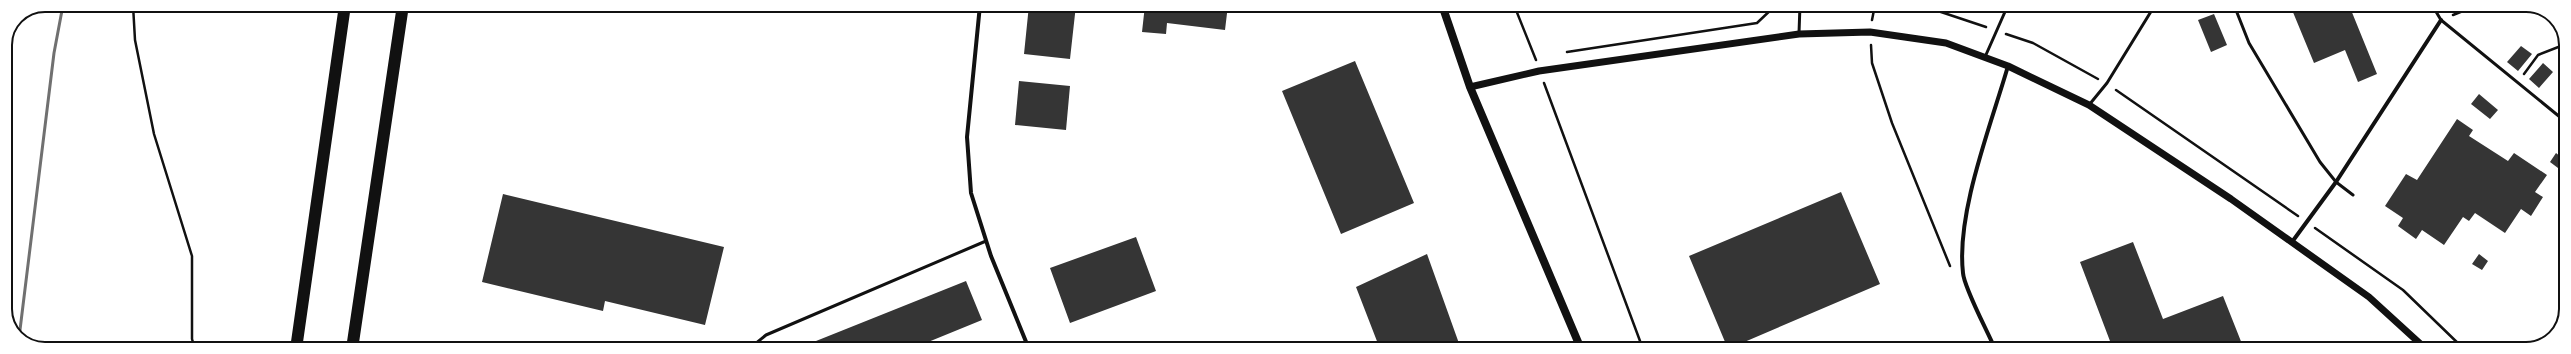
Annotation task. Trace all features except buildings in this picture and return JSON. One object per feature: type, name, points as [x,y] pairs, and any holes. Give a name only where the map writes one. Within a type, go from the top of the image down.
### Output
[{"type":"highway","points":[[297,342],[344,12]]},
{"type":"highway","points":[[353,342],[402,12]]},
{"type":"main road","points":[[1444,12],[1470,87],[1578,342]]},
{"type":"street","points":[[979,12],[967,137],[971,193],[986,241],[1026,342]]},
{"type":"street","points":[[2292,243],[2308,223],[2336,182],[2441,20]]},
{"type":"street","points":[[1470,87],[1539,70],[1799,34],[1870,32],[1946,43],[2008,66],[2089,105],[2230,199],[2369,298],[2418,342]]},
{"type":"street","points":[[1992,342],[1963,274],[1963,246],[1966,211],[2008,66]]},
{"type":"lane","points":[[1799,34],[1800,12]]},
{"type":"lane","points":[[1985,58],[2005,12]]},
{"type":"lane","points":[[2089,105],[2107,83],[2151,12]]},
{"type":"lane","points":[[2237,12],[2248,43],[2320,162],[2336,182],[2353,195]]},
{"type":"lane","points":[[2436,12],[2441,20],[2559,116]]},
{"type":"lane","points":[[758,342],[766,335],[986,241]]},
{"type":"path","points":[[133,12],[135,40],[154,134],[192,256],[193,342]]},
{"type":"path","points":[[1517,12],[1535,57],[1640,342]]},
{"type":"path","points":[[1566,52],[1757,23],[1769,12]]},
{"type":"path","points":[[1874,12],[1870,32],[1872,63],[1892,123],[1951,268]]},
{"type":"path","points":[[1941,12],[2033,43],[2107,83],[2403,290],[2457,342]]},
{"type":"path","points":[[2441,20],[2461,12]]},
{"type":"path","points":[[2517,82],[2538,55],[2559,47]]},
{"type":"path","points":[[1535,57],[1543,56]]},
{"type":"railway","points":[[20,330],[54,53],[62,12]]}]
